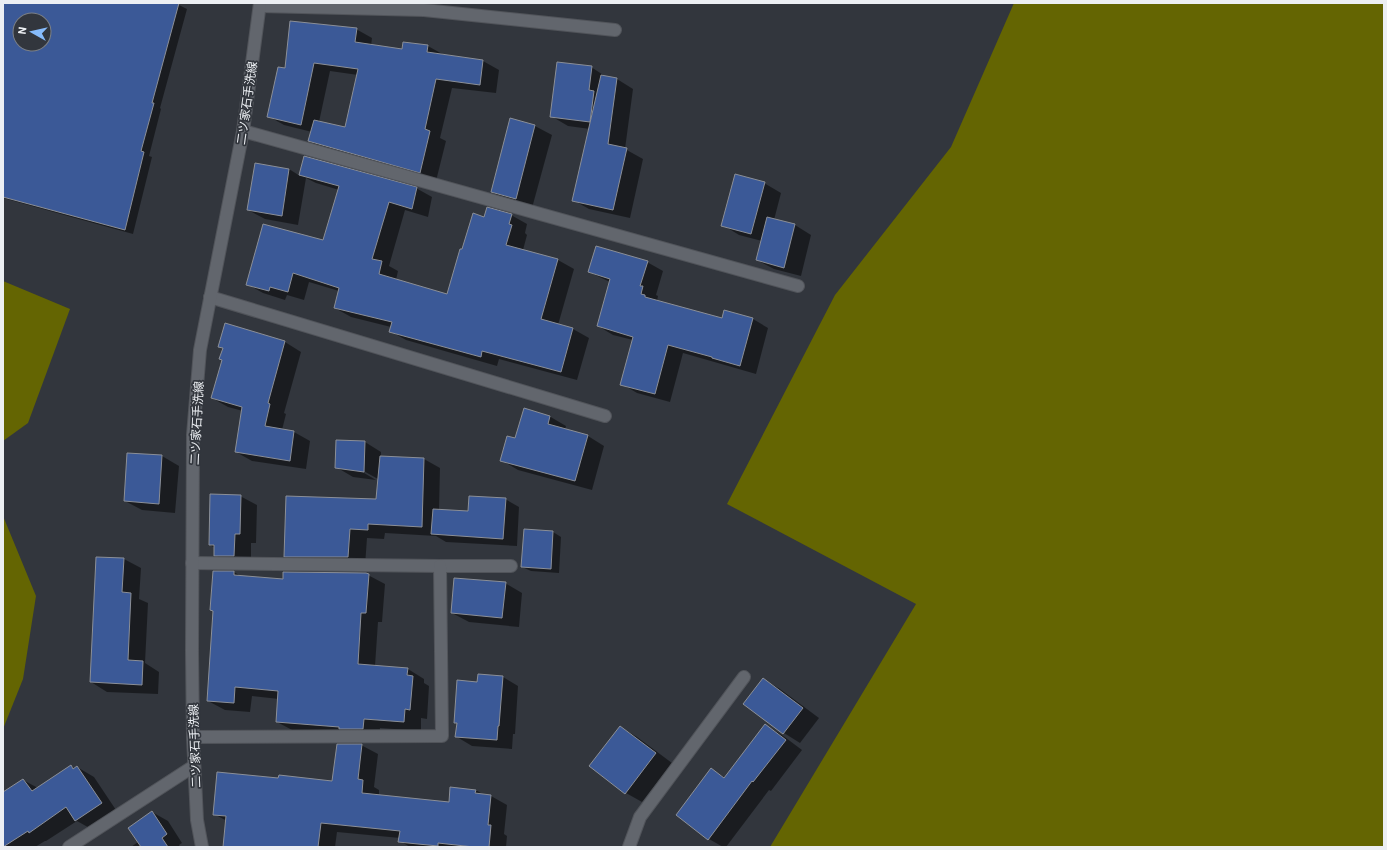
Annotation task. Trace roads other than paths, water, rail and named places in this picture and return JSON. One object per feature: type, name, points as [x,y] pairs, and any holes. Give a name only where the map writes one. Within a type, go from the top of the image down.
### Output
[{"type":"street","points":[[260,4],[424,10],[615,30]]},
{"type":"street","name":"二ツ家石手洗線","points":[[202,847],[197,820],[193,737],[192,563],[194,435],[200,350],[243,131],[260,4]]},
{"type":"street","points":[[243,131],[798,286]]},
{"type":"street","points":[[210,297],[605,416]]},
{"type":"street","points":[[192,563],[511,566]]},
{"type":"street","points":[[193,737],[442,736],[440,566]]},
{"type":"street","points":[[629,847],[640,817],[744,677]]},
{"type":"street","points":[[69,847],[194,766]]}]
